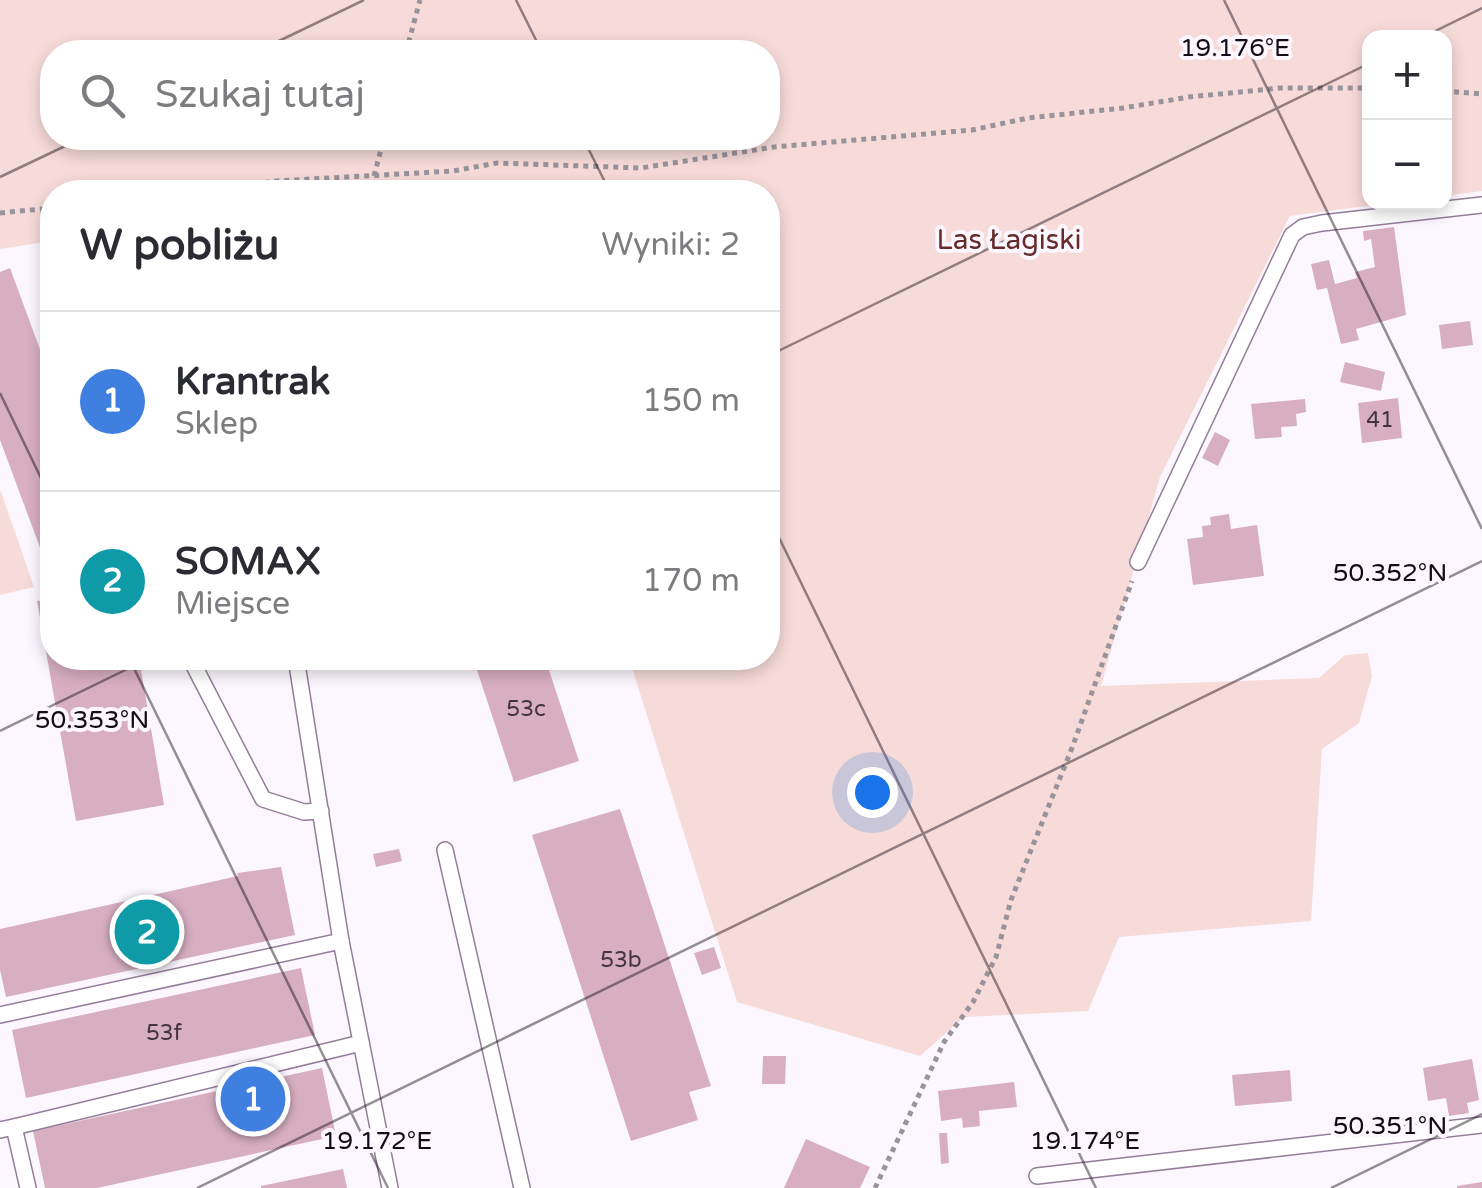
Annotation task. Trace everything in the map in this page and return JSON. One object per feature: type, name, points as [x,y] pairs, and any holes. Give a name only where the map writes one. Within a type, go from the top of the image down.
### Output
[{"type":"lane","points":[[1138,562],[1292,235],[1303,227],[1322,223],[1482,205]]},
{"type":"lane","points":[[196,670],[263,799],[304,812],[321,811]]},
{"type":"lane","points":[[298,670],[341,940],[390,1188]]},
{"type":"lane","points":[[445,850],[522,1188]]},
{"type":"lane","points":[[0,1015],[341,940]]},
{"type":"lane","points":[[28,1188],[7,1129],[361,1043]]},
{"type":"lane","points":[[1037,1176],[1482,1125]]},
{"type":"path","points":[[409,40],[420,0]]},
{"type":"path","points":[[780,146],[972,130],[1028,118],[1190,97],[1280,88],[1362,88]]},
{"type":"path","points":[[1452,92],[1482,94]]},
{"type":"path","points":[[374,176],[381,150]]},
{"type":"path","points":[[296,180],[453,171],[496,163],[641,168],[755,150]]},
{"type":"path","points":[[0,213],[40,209]]},
{"type":"path","points":[[875,1188],[944,1042],[972,1002],[996,957],[1010,900],[1072,748],[1138,562]]},
{"type":"green space","name":"Las Łagiski","points":[[0,0],[1482,0],[1482,191],[1452,195],[1452,30],[1362,30],[1362,207],[1290,216],[1160,477],[1101,686],[1319,678],[1345,655],[1368,653],[1372,676],[1359,723],[1322,749],[1311,921],[1119,937],[1088,1011],[964,1017],[920,1056],[737,1002],[633,670],[780,670],[780,180],[40,180],[40,243],[0,249]]},
{"type":"green space","points":[[0,489],[34,587],[0,595]]},
{"type":"building","points":[[1394,227],[1406,315],[1356,329],[1359,340],[1341,344],[1327,288],[1317,290],[1311,264],[1329,260],[1335,284],[1357,278],[1355,272],[1375,267],[1371,239],[1364,241],[1363,231]]},
{"type":"building","points":[[10,268],[40,349],[40,548],[0,440],[0,272]]},
{"type":"building","points":[[1470,321],[1473,345],[1442,349],[1439,325]]},
{"type":"building","points":[[1345,362],[1385,372],[1381,391],[1340,382]]},
{"type":"building","points":[[1398,398],[1402,438],[1362,443],[1358,403]]},
{"type":"building","points":[[1305,399],[1306,412],[1296,414],[1297,426],[1281,427],[1282,437],[1255,439],[1251,404]]},
{"type":"building","points":[[1215,432],[1230,440],[1218,466],[1202,458]]},
{"type":"building","points":[[1229,514],[1231,529],[1257,525],[1264,576],[1193,585],[1187,539],[1203,537],[1202,526],[1211,525],[1210,517]]},
{"type":"building","points":[[49,670],[141,670],[164,805],[76,821]]},
{"type":"building","points":[[477,670],[549,670],[579,761],[514,782]]},
{"type":"building","points":[[620,809],[711,1086],[689,1092],[698,1120],[631,1141],[532,835]]},
{"type":"building","points":[[399,849],[402,861],[376,867],[373,854]]},
{"type":"building","points":[[281,867],[295,935],[6,997],[0,970],[0,929],[238,876],[237,873]]},
{"type":"building","points":[[714,947],[721,968],[702,975],[694,953]]},
{"type":"building","points":[[301,968],[315,1035],[26,1098],[12,1030]]},
{"type":"building","points":[[763,1056],[786,1056],[785,1084],[762,1084]]},
{"type":"building","points":[[1472,1059],[1479,1100],[1467,1103],[1469,1113],[1449,1116],[1446,1098],[1428,1101],[1423,1068]]},
{"type":"building","points":[[322,1068],[336,1136],[97,1188],[45,1188],[33,1131]]},
{"type":"building","points":[[1290,1070],[1292,1101],[1235,1106],[1232,1075]]},
{"type":"building","points":[[1014,1082],[1017,1107],[979,1111],[980,1126],[963,1128],[962,1118],[941,1121],[938,1091]]},
{"type":"building","points":[[939,1133],[947,1133],[949,1163],[941,1164]]},
{"type":"building","points":[[806,1139],[870,1167],[860,1188],[784,1188]]},
{"type":"building","points":[[343,1169],[347,1188],[261,1188],[261,1186]]},
{"type":"building","points":[[1482,1182],[1482,1188],[1457,1188],[1457,1186]]},
{"type":"place","name":"SOMAX","points":[[147,932]]},
{"type":"place","name":"Krantrak","points":[[253,1099]]}]
